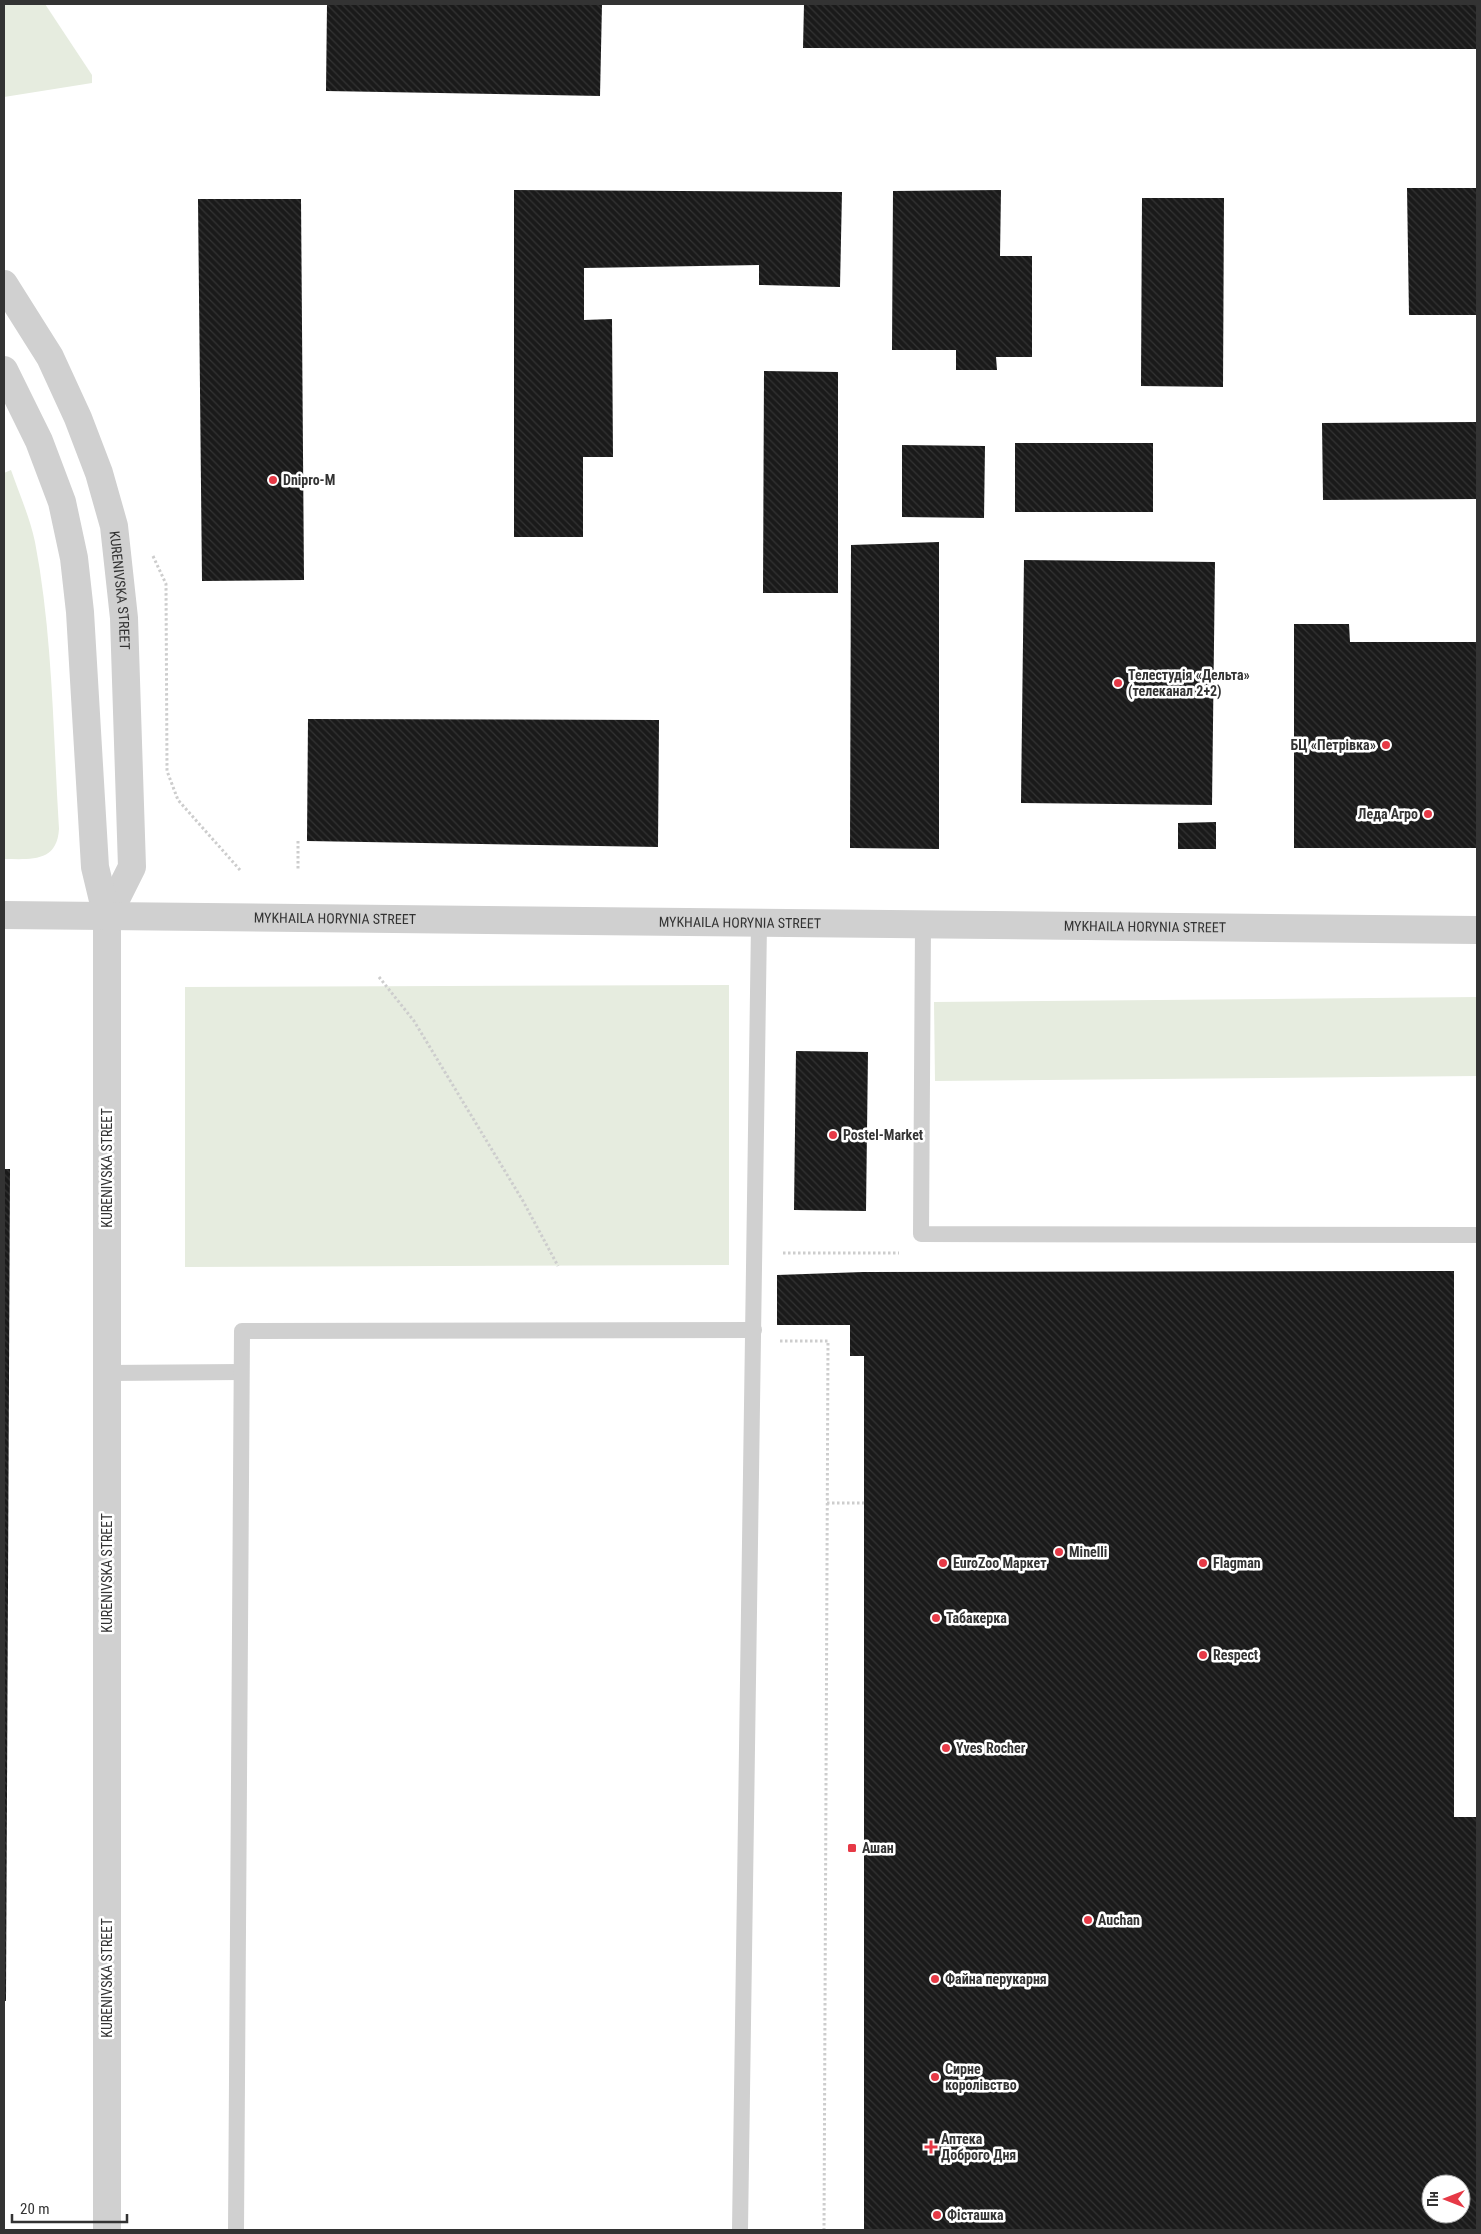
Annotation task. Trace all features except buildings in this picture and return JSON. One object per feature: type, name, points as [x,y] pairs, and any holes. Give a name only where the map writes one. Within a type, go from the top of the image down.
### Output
[{"type":"street","name":"KURENIVSKA STREET","points":[[4,284],[50,357],[78,418],[98,473],[114,526],[124,618],[132,867],[108,917]]},
{"type":"street","name":"KURENIVSKA STREET","points":[[4,370],[39,442],[62,502],[74,558],[80,612],[95,867],[108,917],[108,2230]]},
{"type":"street","name":"MYKHAILA HORYNIA STREET","points":[[4,915],[1477,930]]},
{"type":"lane","points":[[740,2230],[759,924]]},
{"type":"lane","points":[[922,925],[921,1234],[1477,1235]]},
{"type":"lane","points":[[236,2230],[242,1331],[754,1330]]},
{"type":"lane","points":[[108,1373],[241,1372]]},
{"type":"path","points":[[298,841],[298,870]]},
{"type":"path","points":[[379,977],[414,1021],[523,1201],[558,1266]]},
{"type":"path","points":[[824,2230],[828,1341]]},
{"type":"path","points":[[827,1503],[864,1503]]},
{"type":"shaded area","points":[[4,4],[45,4],[92,75],[92,83],[4,97]]},
{"type":"shaded area","points":[[11,470],[33,533],[46,613],[59,829],[57,840],[48,853],[40,857],[23,859],[4,859],[4,473]]},
{"type":"shaded area","points":[[729,985],[729,1265],[185,1267],[185,987]]},
{"type":"shaded area","points":[[1477,997],[1477,1076],[935,1081],[934,1002]]},
{"type":"place","name":"Dnipro-M","points":[[273,480]]},
{"type":"place","name":"Телестудія «Дельта» (телеканал 2+2)","points":[[1118,683]]},
{"type":"place","name":"БЦ «Петрівка»","points":[[1386,745]]},
{"type":"place","name":"Леда Агро","points":[[1428,814]]},
{"type":"place","name":"Postel-Market","points":[[833,1135]]},
{"type":"place","name":"Minelli","points":[[1059,1552]]},
{"type":"place","name":"EuroZoo Маркет","points":[[943,1563]]},
{"type":"place","name":"Flagman","points":[[1203,1563]]},
{"type":"place","name":"Табакерка","points":[[936,1618]]},
{"type":"place","name":"Respect","points":[[1203,1655]]},
{"type":"place","name":"Yves Rocher","points":[[946,1748]]},
{"type":"place","name":"Ашан","points":[[852,1848]]},
{"type":"place","name":"Auchan","points":[[1088,1920]]},
{"type":"place","name":"Файна перукарня","points":[[935,1979]]},
{"type":"place","name":"Сирне королівство","points":[[935,2077]]},
{"type":"place","name":"Аптека Доброго Дня","points":[[931,2147]]},
{"type":"place","name":"Фісташка","points":[[937,2215]]}]
